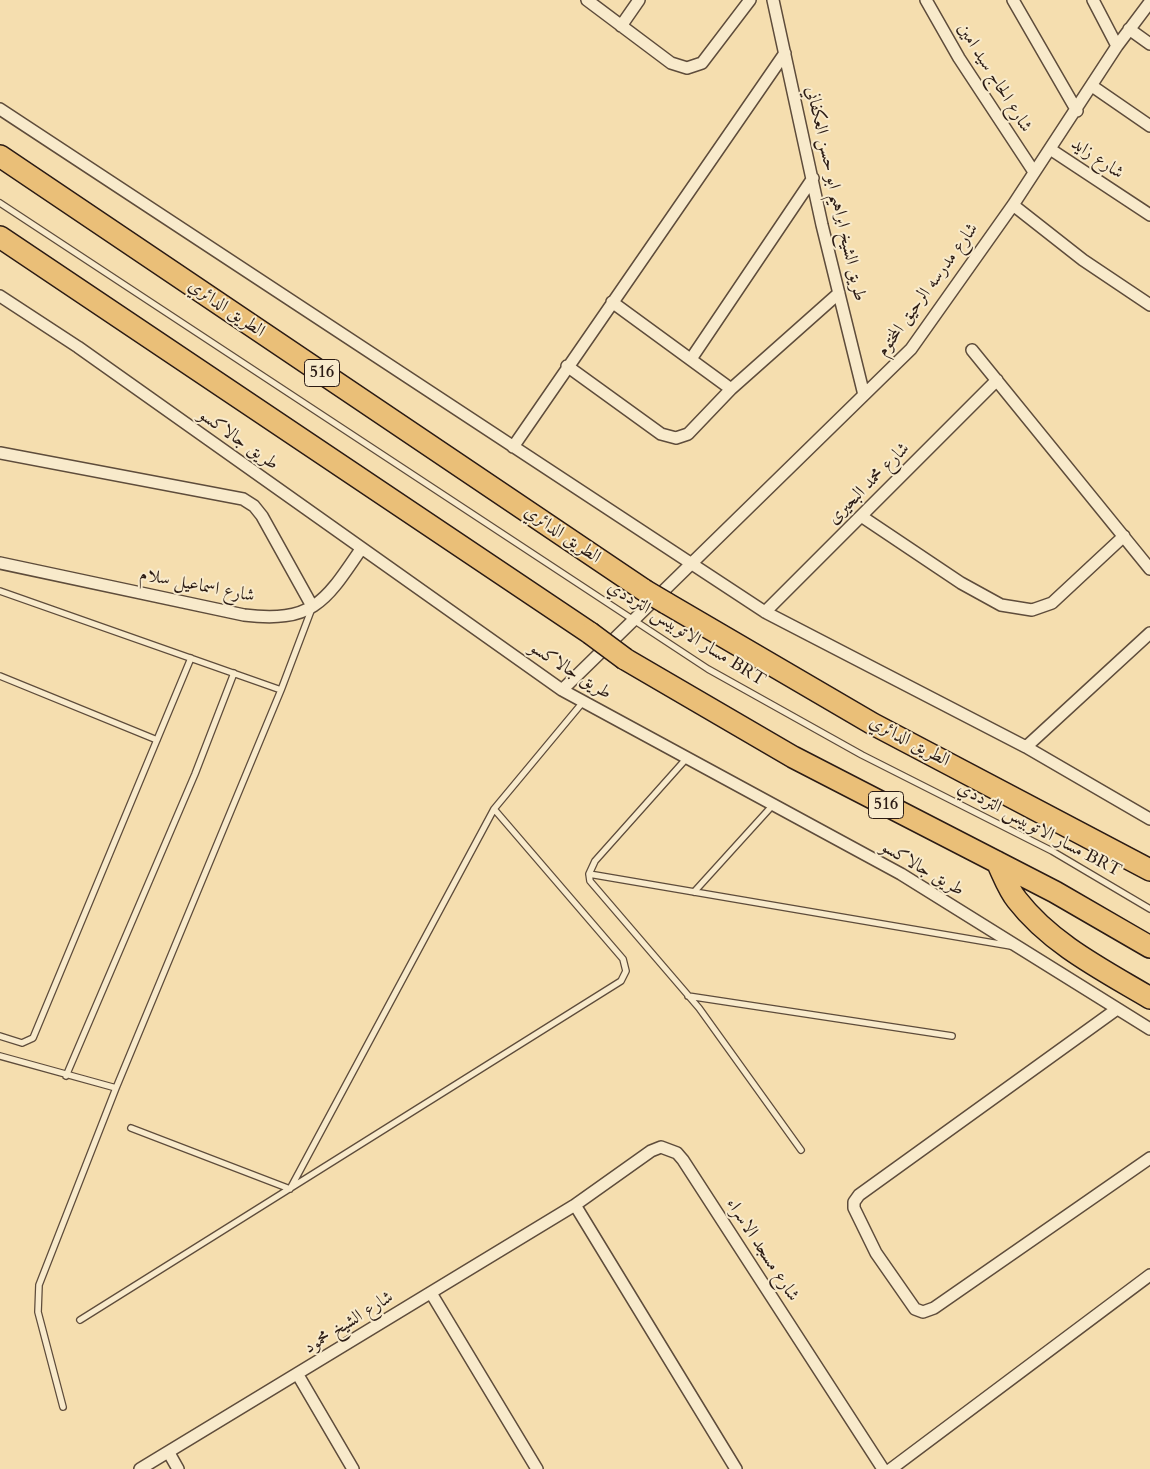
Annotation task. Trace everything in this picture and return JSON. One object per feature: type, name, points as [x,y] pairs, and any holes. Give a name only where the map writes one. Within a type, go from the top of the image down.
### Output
[{"type":"highway","name":"الطريق الدائري","points":[[0,156],[644,590],[873,724],[1150,870]]},
{"type":"highway","name":"516","points":[[0,237],[625,658],[793,757],[997,862],[1150,947]]},
{"type":"highway","points":[[1109,848],[1150,854]]},
{"type":"highway","points":[[997,862],[1016,898],[1047,930],[1090,963],[1150,998]]},
{"type":"street","points":[[587,0],[671,63],[687,68],[702,63],[750,0]]},
{"type":"street","points":[[621,26],[639,0]]},
{"type":"street","name":"طريق الشيخ ابراهيم ابو حسن العكفاني","points":[[773,0],[864,395]]},
{"type":"street","name":"شارع الحاج سيد امين","points":[[926,0],[959,58],[1034,172]]},
{"type":"street","points":[[1013,0],[1076,111]]},
{"type":"street","points":[[1093,0],[1117,46]]},
{"type":"street","name":"شارع مدرسه الرحيق المختوم","points":[[562,690],[911,349],[1013,205],[1117,46],[1150,2]]},
{"type":"street","points":[[1129,29],[1150,44]]},
{"type":"street","points":[[513,447],[567,366],[785,53]]},
{"type":"street","points":[[1092,86],[1150,126]]},
{"type":"street","points":[[0,109],[765,612],[1026,747],[1150,820]]},
{"type":"street","name":"شارع زايد","points":[[1050,149],[1150,215]]},
{"type":"street","points":[[691,359],[813,178]]},
{"type":"street","points":[[1013,205],[1083,260],[1150,305]]},
{"type":"street","points":[[567,366],[661,434],[676,438],[688,434],[731,388],[839,293]]},
{"type":"street","name":"طريق جالاكسو","points":[[0,296],[78,347],[562,690],[772,806],[901,874],[1150,1029]]},
{"type":"street","points":[[612,302],[731,388]]},
{"type":"street","points":[[972,350],[1150,569]]},
{"type":"street","name":"شارع محمد البحيرى","points":[[765,612],[996,380]]},
{"type":"street","points":[[0,452],[243,499],[254,506],[262,516],[312,606]]},
{"type":"street","points":[[861,516],[961,583],[1001,605],[1032,610],[1052,603],[1124,536]]},
{"type":"street","name":"شارع اسماعيل سلام","points":[[0,563],[244,615],[280,618],[312,606],[333,590],[361,549]]},
{"type":"street","points":[[1026,747],[1150,633]]},
{"type":"street","points":[[1117,1009],[858,1195],[854,1202],[854,1208],[876,1253],[915,1309],[923,1312],[934,1308],[1150,1158]]},
{"type":"street","name":"شارع مسجد الاسراء","points":[[575,1205],[656,1148],[666,1148],[677,1153],[883,1469]]},
{"type":"street","points":[[575,1205],[736,1469]]},
{"type":"street","name":"شارع الشيخ محمود","points":[[140,1469],[298,1375],[575,1205]]},
{"type":"street","points":[[891,1469],[1150,1275]]},
{"type":"street","points":[[431,1292],[537,1469]]},
{"type":"street","points":[[298,1375],[353,1469]]},
{"type":"street","points":[[169,1453],[178,1469]]},
{"type":"lane","name":"مسار الاتوبيس الترددي BRT","points":[[0,203],[708,669],[862,755],[1052,851],[1150,909]]},
{"type":"lane","points":[[0,591],[281,690]]},
{"type":"lane","points":[[63,1407],[38,1312],[39,1285],[116,1088],[281,690],[312,606]]},
{"type":"lane","points":[[0,1036],[22,1043],[33,1038],[191,658]]},
{"type":"lane","points":[[66,1076],[195,774],[234,673]]},
{"type":"lane","points":[[0,676],[157,740]]},
{"type":"lane","points":[[290,1188],[494,809],[583,702]]},
{"type":"lane","points":[[686,759],[595,861],[589,874],[595,887],[688,996],[801,1150]]},
{"type":"lane","points":[[694,892],[772,806]]},
{"type":"lane","points":[[80,1320],[621,981],[626,971],[623,959],[494,809]]},
{"type":"lane","points":[[589,874],[1020,948]]},
{"type":"lane","points":[[688,996],[952,1036]]},
{"type":"lane","points":[[0,1056],[66,1076],[116,1088]]},
{"type":"lane","points":[[132,1128],[290,1188]]}]
